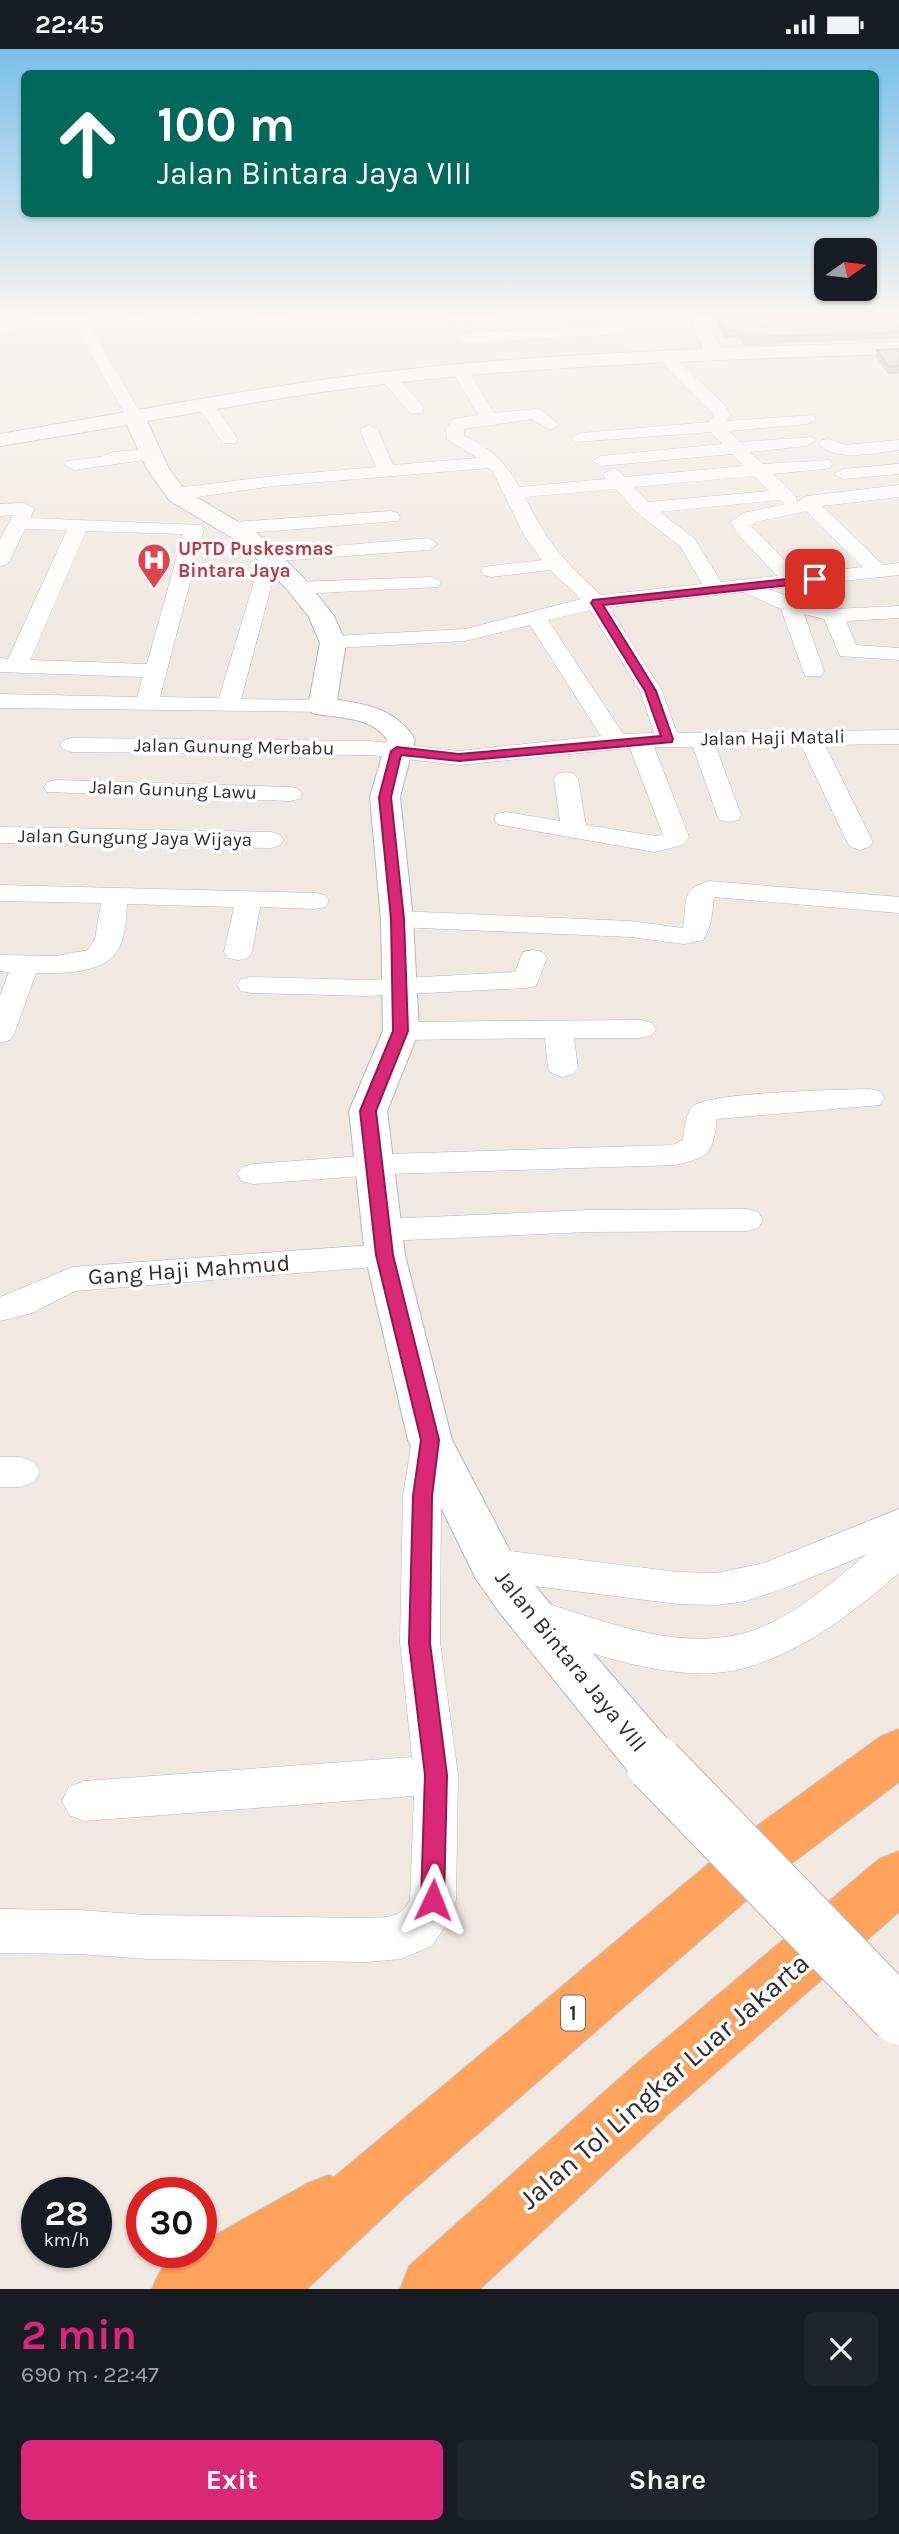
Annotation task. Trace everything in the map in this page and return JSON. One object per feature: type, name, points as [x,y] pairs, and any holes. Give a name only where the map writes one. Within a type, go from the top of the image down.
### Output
[{"type":"highway","name":"1","points":[[260,2289],[383,2175],[751,1862],[899,1752]]},
{"type":"highway","name":"Jalan Tol Lingkar Luar Jakarta","points":[[449,2276],[652,2089],[899,1877]]},
{"type":"highway","points":[[184,2289],[383,2175]]},
{"type":"street","points":[[0,440],[125,418]]},
{"type":"street","points":[[135,418],[166,482],[176,494],[225,523],[270,555],[324,619],[334,642],[322,707]]},
{"type":"street","points":[[214,418],[229,439]]},
{"type":"street","points":[[502,418],[459,423],[454,436],[460,443],[479,450],[501,469],[527,526],[555,563],[596,603],[651,691],[668,739]]},
{"type":"street","points":[[540,418],[550,425]]},
{"type":"street","points":[[716,427],[721,418]]},
{"type":"street","points":[[714,589],[701,561],[688,544],[643,508],[581,438],[807,419]]},
{"type":"street","points":[[643,508],[786,498],[716,427]]},
{"type":"street","points":[[369,430],[387,472]]},
{"type":"street","points":[[601,461],[806,441]]},
{"type":"street","points":[[828,445],[843,450],[899,445]]},
{"type":"street","points":[[74,465],[105,461],[113,457],[152,454]]},
{"type":"street","points":[[176,494],[274,481],[491,462]]},
{"type":"street","points":[[513,493],[824,464]]},
{"type":"street","points":[[843,474],[899,469]]},
{"type":"street","points":[[878,571],[807,502],[891,492],[899,507]]},
{"type":"street","points":[[794,582],[742,527],[740,521],[810,506]]},
{"type":"street","points":[[0,510],[23,508],[19,523],[0,560]]},
{"type":"street","points":[[19,523],[191,528],[225,523],[391,517]]},
{"type":"street","points":[[79,525],[8,665],[156,671]]},
{"type":"street","points":[[147,703],[194,530],[191,528]]},
{"type":"street","points":[[270,555],[428,544]]},
{"type":"street","points":[[228,705],[270,555]]},
{"type":"street","points":[[491,571],[555,563]]},
{"type":"street","points":[[334,642],[466,635],[596,603],[899,569]]},
{"type":"street","points":[[298,588],[431,583]]},
{"type":"street","points":[[743,586],[790,605],[833,615],[899,612]]},
{"type":"street","points":[[790,605],[813,671]]},
{"type":"street","points":[[833,615],[848,651],[899,654]]},
{"type":"street","points":[[506,819],[655,844],[674,840],[676,837],[628,741],[536,618]]},
{"type":"street","points":[[2,707],[88,702],[322,707],[381,718],[400,735],[397,751]]},
{"type":"street","points":[[38,836],[88,702]]},
{"type":"street","points":[[809,737],[839,793],[860,842]]},
{"type":"street","name":"Jalan Haji Matali","points":[[397,751],[459,758],[668,739],[899,737]]},
{"type":"street","points":[[702,739],[729,815]]},
{"type":"street","name":"Jalan Gunung Merbabu","points":[[72,745],[370,748],[397,751]]},
{"type":"street","name":"Jalan Bintara Jaya VIII","points":[[397,751],[385,797],[397,919],[401,1031],[368,1111],[384,1243],[430,1440],[493,1565],[532,1616],[655,1764],[899,2016]]},
{"type":"street","points":[[566,779],[574,830]]},
{"type":"street","name":"Jalan Gunung Lawu","points":[[57,787],[290,794]]},
{"type":"street","name":"Jalan Gungung Jaya Wijaya","points":[[0,835],[271,840]]},
{"type":"street","points":[[397,919],[630,929],[684,936],[693,933],[701,893],[709,889],[899,905]]},
{"type":"street","points":[[0,893],[316,901]]},
{"type":"street","points":[[0,1034],[13,963],[80,963],[95,959],[106,948],[115,896]]},
{"type":"street","points":[[238,952],[248,901]]},
{"type":"street","points":[[251,985],[367,988],[526,980],[533,958]]},
{"type":"street","points":[[401,1031],[642,1029]]},
{"type":"street","points":[[559,1030],[563,1068]]},
{"type":"street","points":[[253,1174],[376,1165],[676,1155],[698,1146],[703,1114],[707,1111],[739,1106],[869,1098]]},
{"type":"street","name":"Gang Haji Mahmud","points":[[0,1309],[18,1306],[51,1287],[73,1279],[599,1220],[747,1220]]},
{"type":"street","points":[[0,1931],[80,1932],[147,1937],[403,1938],[416,1932],[427,1919],[433,1900],[436,1775],[420,1643],[422,1496],[430,1440]]},
{"type":"street","points":[[493,1565],[678,1588],[716,1589],[746,1585],[827,1556],[899,1524]]},
{"type":"street","points":[[532,1616],[655,1650],[688,1655],[718,1655],[746,1650],[781,1637],[857,1585],[899,1550]]},
{"type":"street","points":[[827,1556],[857,1585]]},
{"type":"street","points":[[84,1801],[436,1775]]},
{"type":"place","name":"UPTD Puskesmas Bintara Jaya","points":[[154,590]]},
{"type":"route","points":[[433,1900],[436,1775],[420,1643],[422,1496],[430,1440],[385,1255],[368,1111],[401,1031],[397,919],[385,797],[397,751],[439,758],[459,758],[616,741],[668,739],[651,691],[596,603],[815,579]]}]
